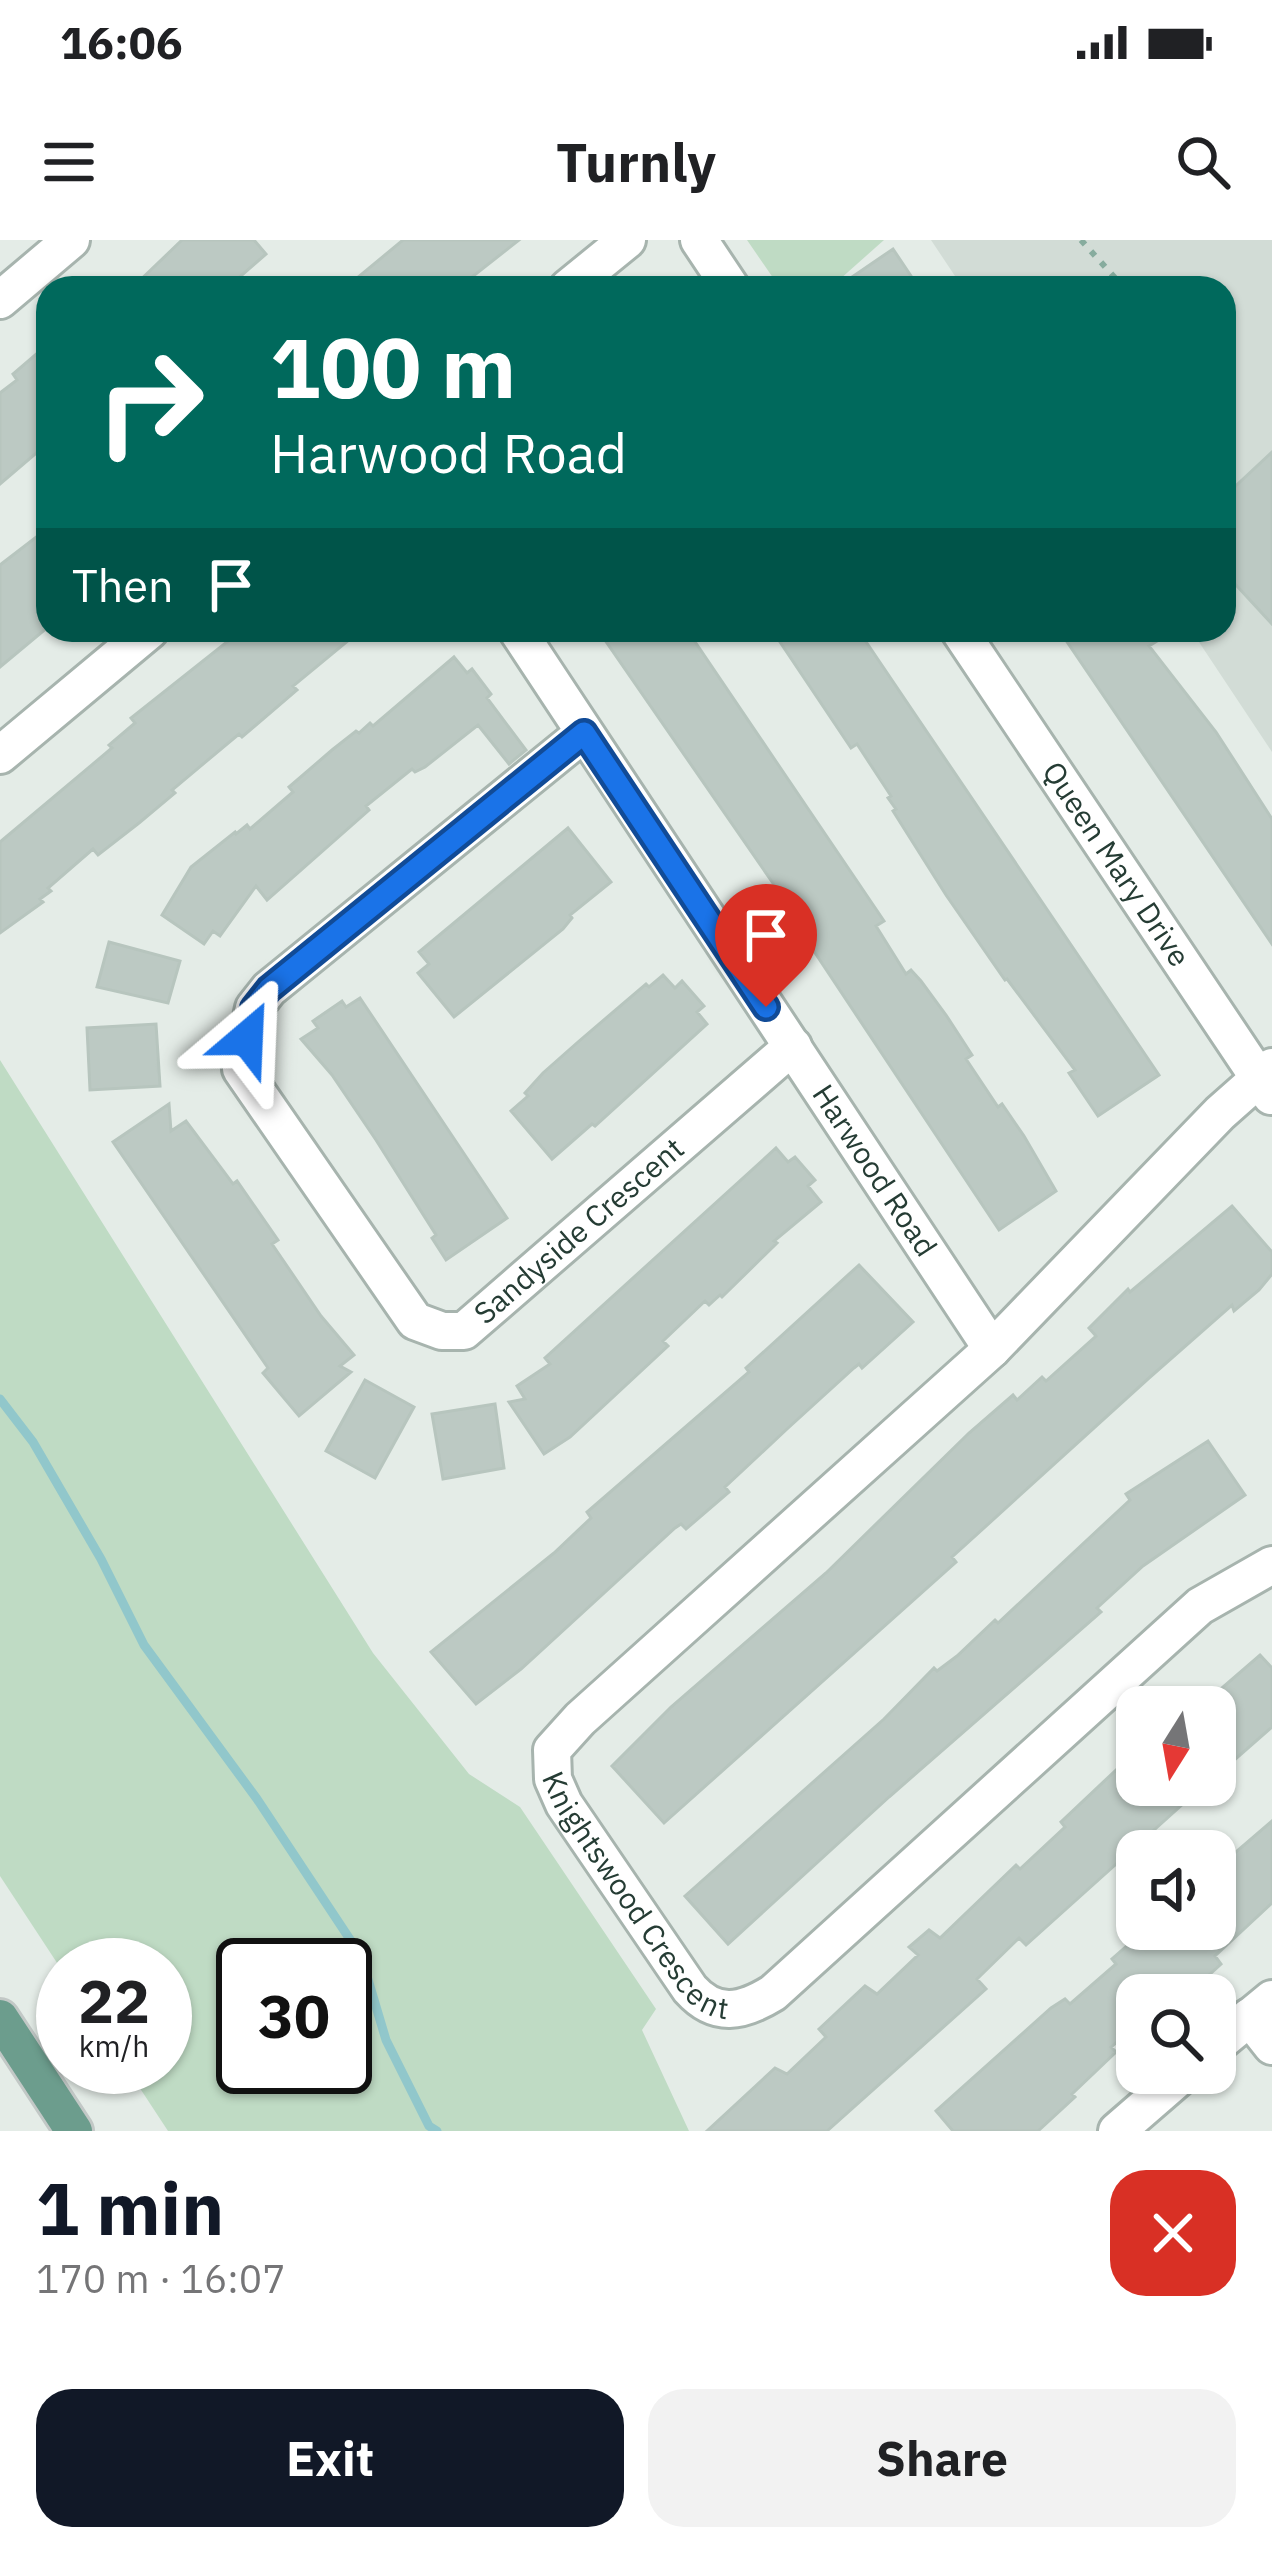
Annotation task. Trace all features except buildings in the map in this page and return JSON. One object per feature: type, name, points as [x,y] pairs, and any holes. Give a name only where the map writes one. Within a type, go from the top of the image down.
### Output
[{"type":"main road","points":[[0,2018],[74,2131]]},
{"type":"street","points":[[0,301],[71,240]]},
{"type":"street","points":[[583,276],[628,240]]},
{"type":"street","points":[[699,240],[723,276]]},
{"type":"street","points":[[0,755],[136,642]]},
{"type":"street","name":"Harwood Road","points":[[525,642],[992,1349]]},
{"type":"street","name":"Queen Mary Drive","points":[[967,642],[1268,1081]]},
{"type":"street","name":"Sandyside Crescent","points":[[584,733],[269,989],[254,1008],[241,1069],[415,1321],[442,1331],[464,1331],[793,1046]]},
{"type":"street","name":"Knightswood Crescent","points":[[1268,1081],[1220,1113],[992,1349],[597,1704],[552,1750],[553,1779],[564,1804],[645,1926],[703,2003],[722,2011],[750,2007],[773,1993],[1200,1606],[1272,1565]]},
{"type":"street","points":[[1236,2028],[1260,2008],[1272,2046]]},
{"type":"street","points":[[1117,2131],[1160,2094]]},
{"type":"path","points":[[1082,240],[1114,276]]},
{"type":"shaded area","points":[[931,240],[1272,240],[1272,752],[1199,642],[1236,642],[1236,276],[955,276]]},
{"type":"green space","points":[[747,240],[884,240],[844,276],[772,276]]},
{"type":"green space","points":[[0,1060],[373,1653],[469,1774],[520,1807],[656,2009],[642,2030],[689,2131],[168,2131],[144,2094],[192,2094],[192,1938],[41,1938],[0,1876]]},
{"type":"waterway","points":[[0,1399],[33,1442],[144,1645],[257,1799],[361,1956],[386,2040],[429,2126],[437,2131]]},
{"type":"route","points":[[247,1038],[254,1008],[269,989],[584,733],[766,1007]]}]
